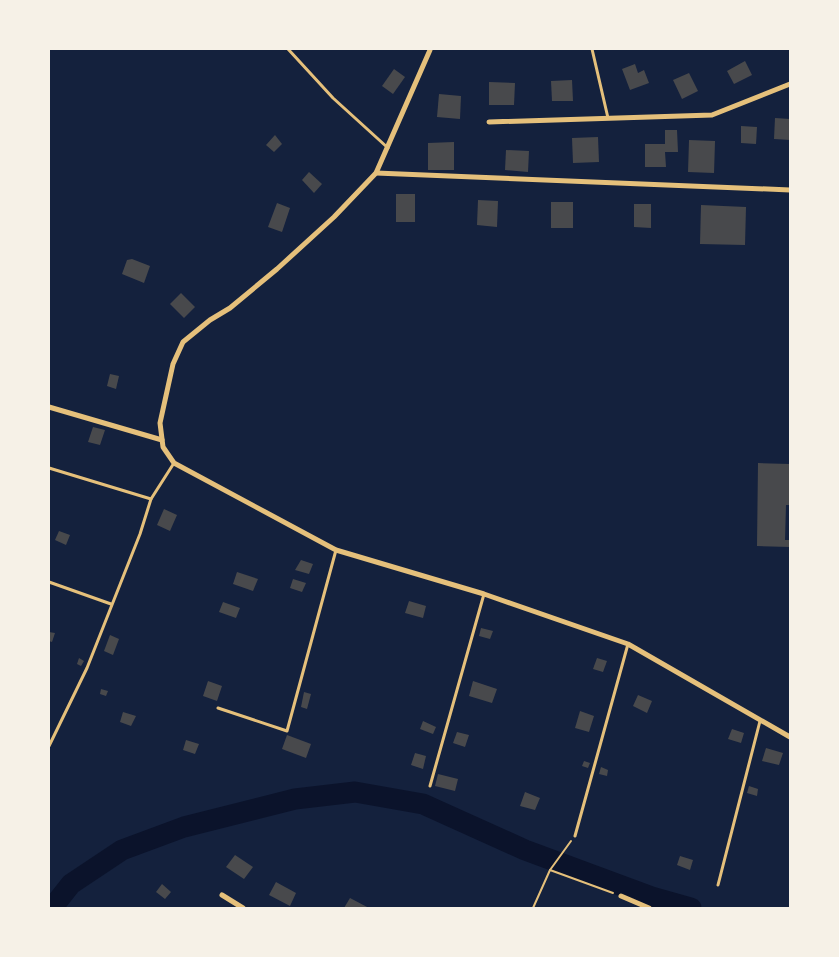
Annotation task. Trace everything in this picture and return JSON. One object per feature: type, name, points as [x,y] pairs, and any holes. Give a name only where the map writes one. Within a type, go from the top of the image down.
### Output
[{"type":"street","points":[[431,49],[376,173],[334,217],[271,274],[230,308],[210,320],[183,342],[173,364],[160,423],[163,447],[174,463],[336,550],[484,594],[628,644],[790,737]]},
{"type":"street","points":[[489,122],[712,115],[790,84]]},
{"type":"street","points":[[376,173],[790,190]]},
{"type":"street","points":[[49,406],[162,440]]},
{"type":"street","points":[[222,895],[244,908]]},
{"type":"street","points":[[621,896],[650,908]]},
{"type":"lane","points":[[288,49],[333,98],[388,149]]},
{"type":"lane","points":[[592,49],[608,118]]},
{"type":"lane","points":[[49,746],[87,668],[140,534],[151,499],[174,463]]},
{"type":"lane","points":[[49,468],[151,499]]},
{"type":"lane","points":[[218,708],[287,731],[336,550]]},
{"type":"lane","points":[[49,582],[112,604]]},
{"type":"lane","points":[[430,786],[484,594]]},
{"type":"lane","points":[[575,836],[628,644]]},
{"type":"lane","points":[[718,885],[760,720]]},
{"type":"path","points":[[533,908],[550,870],[575,836]]},
{"type":"path","points":[[550,870],[621,896]]},
{"type":"building","points":[[745,61],[752,75],[734,84],[727,71]]},
{"type":"building","points":[[635,64],[638,73],[644,70],[649,83],[630,90],[622,69]]},
{"type":"building","points":[[394,69],[405,77],[393,94],[382,86]]},
{"type":"building","points":[[689,73],[698,91],[682,99],[673,80]]},
{"type":"building","points":[[572,80],[573,101],[552,101],[551,81]]},
{"type":"building","points":[[489,82],[515,83],[514,105],[489,105]]},
{"type":"building","points":[[439,94],[461,96],[460,119],[437,117]]},
{"type":"building","points":[[775,118],[790,119],[790,140],[774,139]]},
{"type":"building","points":[[741,126],[757,127],[756,144],[741,143]]},
{"type":"building","points":[[665,130],[677,130],[678,152],[665,152],[666,167],[645,167],[645,144],[665,144]]},
{"type":"building","points":[[275,135],[282,144],[274,152],[266,145]]},
{"type":"building","points":[[598,137],[599,162],[573,163],[572,138]]},
{"type":"building","points":[[689,140],[715,141],[714,173],[688,172]]},
{"type":"building","points":[[454,142],[454,170],[428,170],[428,143]]},
{"type":"building","points":[[506,150],[529,151],[528,172],[505,170]]},
{"type":"building","points":[[309,172],[322,184],[314,193],[302,180]]},
{"type":"building","points":[[396,194],[415,194],[415,222],[396,222]]},
{"type":"building","points":[[478,200],[498,201],[497,227],[477,225]]},
{"type":"building","points":[[551,202],[573,202],[573,228],[551,228]]},
{"type":"building","points":[[277,203],[290,208],[282,232],[268,227]]},
{"type":"building","points":[[634,204],[651,204],[651,228],[634,227]]},
{"type":"building","points":[[701,205],[746,207],[745,245],[700,244]]},
{"type":"building","points":[[132,259],[150,266],[144,283],[122,274],[127,260]]},
{"type":"building","points":[[181,293],[195,307],[184,318],[170,304]]},
{"type":"building","points":[[110,374],[119,376],[116,389],[107,386]]},
{"type":"building","points":[[93,427],[105,430],[100,445],[88,442]]},
{"type":"building","points":[[758,463],[790,464],[790,505],[786,505],[785,540],[790,540],[790,547],[757,546]]},
{"type":"building","points":[[164,509],[177,515],[170,531],[157,525]]},
{"type":"building","points":[[59,531],[70,535],[66,545],[55,540]]},
{"type":"building","points":[[301,560],[313,564],[309,574],[295,570]]},
{"type":"building","points":[[237,572],[258,579],[253,591],[233,584]]},
{"type":"building","points":[[293,579],[306,583],[302,592],[290,588]]},
{"type":"building","points":[[409,601],[426,606],[423,618],[405,613]]},
{"type":"building","points":[[223,602],[240,608],[236,618],[219,612]]},
{"type":"building","points":[[481,628],[493,631],[490,639],[479,636]]},
{"type":"building","points":[[49,632],[55,633],[52,642],[49,641]]},
{"type":"building","points":[[110,635],[119,639],[113,655],[104,651]]},
{"type":"building","points":[[79,658],[84,661],[81,666],[77,664]]},
{"type":"building","points":[[597,658],[607,661],[603,672],[593,669]]},
{"type":"building","points":[[208,681],[222,686],[217,701],[203,696]]},
{"type":"building","points":[[473,681],[497,689],[492,703],[469,696]]},
{"type":"building","points":[[101,689],[108,691],[106,696],[100,694]]},
{"type":"building","points":[[304,692],[311,694],[307,709],[301,707]]},
{"type":"building","points":[[638,695],[652,701],[647,713],[633,706]]},
{"type":"building","points":[[580,711],[594,716],[589,732],[575,728]]},
{"type":"building","points":[[123,712],[136,716],[131,726],[120,722]]},
{"type":"building","points":[[423,721],[436,727],[433,734],[420,729]]},
{"type":"building","points":[[732,729],[744,733],[741,743],[728,739]]},
{"type":"building","points":[[457,732],[469,735],[465,747],[453,743]]},
{"type":"building","points":[[287,735],[311,744],[306,758],[282,749]]},
{"type":"building","points":[[186,740],[199,744],[195,754],[183,750]]},
{"type":"building","points":[[766,748],[783,753],[779,765],[762,761]]},
{"type":"building","points":[[415,753],[426,756],[423,769],[411,765]]},
{"type":"building","points":[[584,761],[590,763],[588,768],[582,766]]},
{"type":"building","points":[[601,767],[608,770],[607,776],[599,774]]},
{"type":"building","points":[[438,774],[458,779],[455,791],[435,786]]},
{"type":"building","points":[[749,786],[758,789],[757,796],[747,793]]},
{"type":"building","points":[[525,792],[540,798],[535,810],[520,806]]},
{"type":"building","points":[[235,855],[253,867],[244,879],[226,867]]},
{"type":"building","points":[[680,856],[693,860],[690,870],[677,865]]},
{"type":"building","points":[[276,882],[296,893],[290,906],[269,895]]},
{"type":"building","points":[[162,884],[171,892],[165,899],[156,892]]},
{"type":"building","points":[[350,898],[369,908],[344,908]]},
{"type":"waterway","points":[[52,908],[71,884],[122,850],[184,827],[295,799],[355,792],[423,804],[525,850],[652,897],[691,908]]}]
